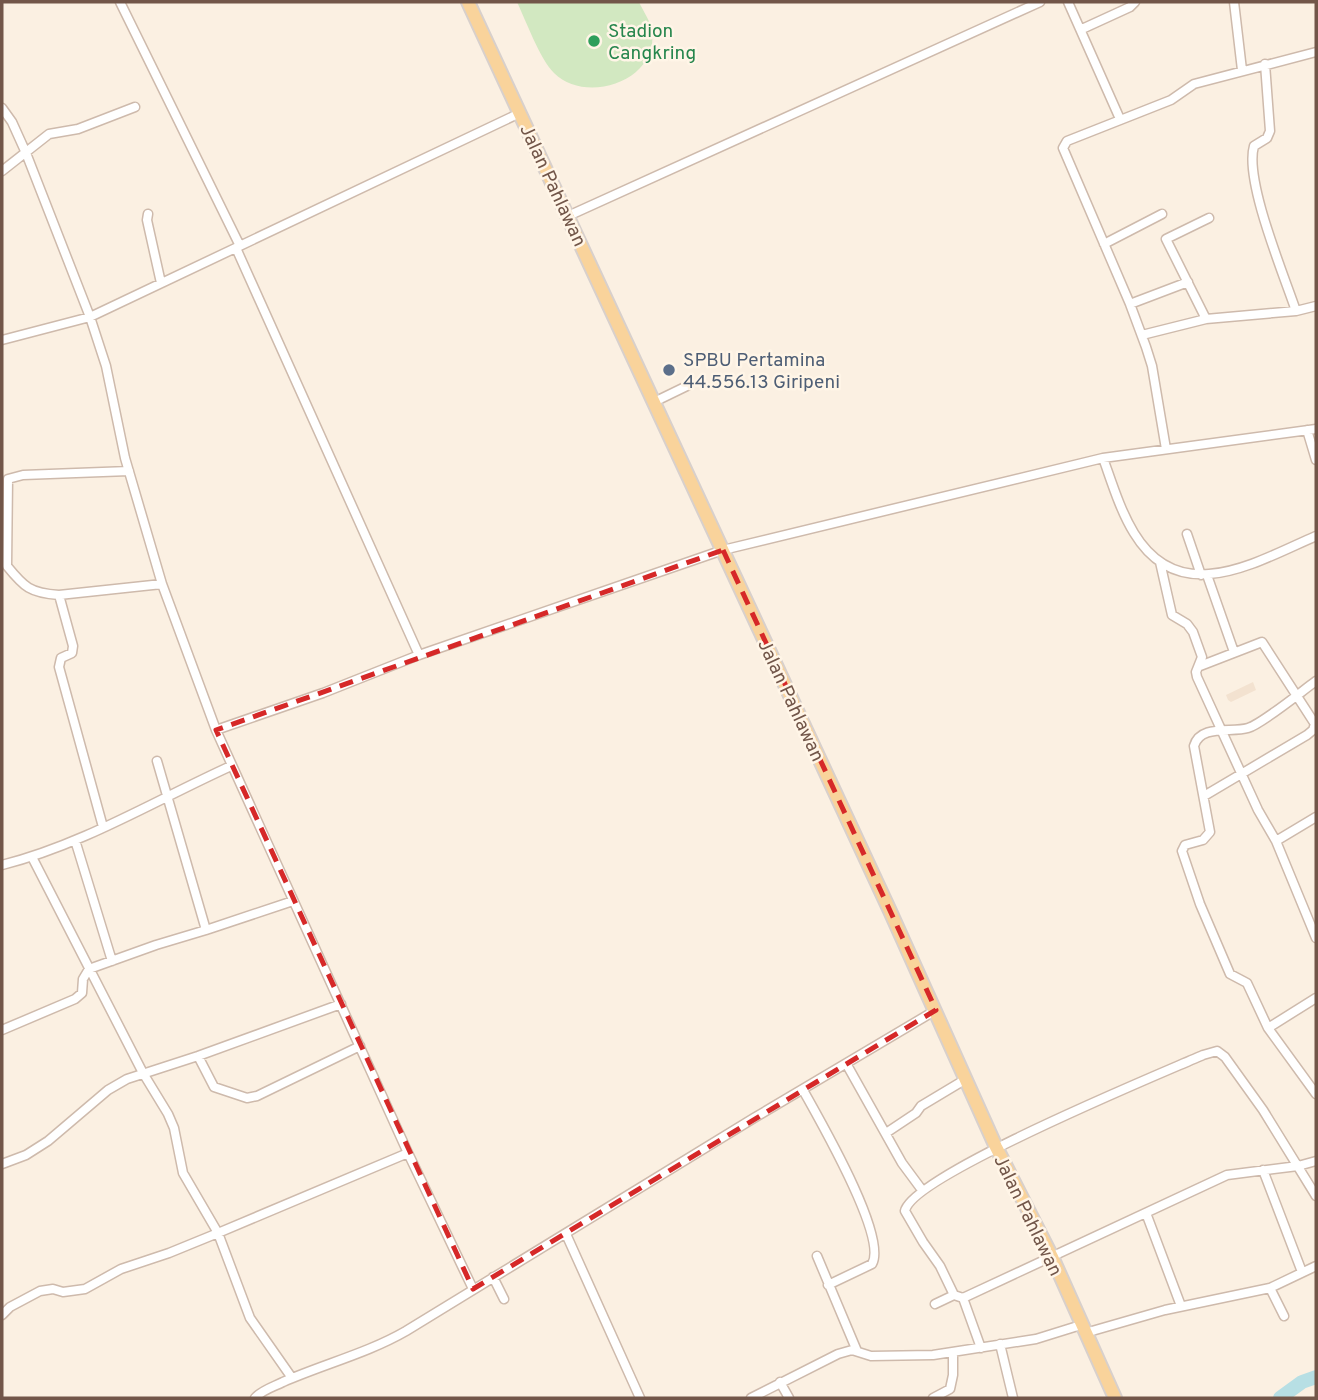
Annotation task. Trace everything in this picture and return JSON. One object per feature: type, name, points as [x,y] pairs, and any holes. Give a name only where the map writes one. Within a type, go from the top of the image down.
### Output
[{"type":"main road","name":"Jalan Pahlawan","points":[[468,2],[936,1010],[996,1147],[1052,1257],[1115,1398]]},
{"type":"street","points":[[120,2],[238,247],[419,655]]},
{"type":"street","points":[[568,216],[1041,2]]},
{"type":"street","points":[[1068,2],[1120,119]]},
{"type":"street","points":[[1082,29],[1130,7],[1135,2]]},
{"type":"street","points":[[1234,2],[1242,70]]},
{"type":"street","points":[[1166,449],[1152,366],[1142,335],[1063,148],[1067,141],[1171,100],[1194,85],[1316,52]]},
{"type":"street","points":[[1265,64],[1270,131],[1267,138],[1254,146],[1255,179],[1271,240],[1296,311]]},
{"type":"street","points":[[2,171],[49,134],[78,128],[135,107]]},
{"type":"street","points":[[2,108],[12,122],[26,153],[90,317],[106,366],[129,471],[162,584],[216,730],[408,1153],[473,1289]]},
{"type":"street","points":[[2,340],[90,317],[520,113]]},
{"type":"street","points":[[148,214],[161,283]]},
{"type":"street","points":[[1104,244],[1162,214]]},
{"type":"street","points":[[1206,319],[1166,239],[1209,218]]},
{"type":"street","points":[[1130,304],[1188,282]]},
{"type":"street","points":[[1142,335],[1206,319],[1296,311],[1316,306]]},
{"type":"street","points":[[654,402],[689,385]]},
{"type":"street","points":[[216,730],[323,693],[419,655],[723,550],[1102,458],[1312,430],[1316,460]]},
{"type":"street","points":[[1102,458],[1135,535],[1160,562],[1174,569],[1204,575],[1236,570],[1316,536]]},
{"type":"street","points":[[129,471],[23,475],[5,479],[4,566],[26,587],[41,594],[162,584]]},
{"type":"street","points":[[1187,534],[1234,652]]},
{"type":"street","points":[[1160,562],[1172,615],[1187,624],[1193,632],[1202,657],[1196,672],[1197,677],[1258,810],[1276,841],[1316,938]]},
{"type":"street","points":[[59,594],[73,646],[72,653],[61,658],[60,667],[103,827]]},
{"type":"street","points":[[1200,666],[1262,642],[1313,718],[1313,730],[1204,796]]},
{"type":"street","points":[[1316,681],[1252,726],[1240,730],[1221,730],[1195,741],[1209,835],[1203,840],[1185,845],[1182,851],[1200,904],[1230,974],[1247,983],[1268,1028],[1316,1094],[1316,1101]]},
{"type":"street","points":[[156,761],[206,930]]},
{"type":"street","points":[[2,865],[75,841],[231,766]]},
{"type":"street","points":[[1276,841],[1316,817]]},
{"type":"street","points":[[75,841],[112,961]]},
{"type":"street","points":[[32,857],[143,1073],[168,1114],[174,1128],[183,1172],[218,1233],[250,1318],[292,1378]]},
{"type":"street","points":[[2,1030],[75,999],[82,993],[83,979],[89,969],[293,901]]},
{"type":"street","points":[[1268,1028],[1316,998]]},
{"type":"street","points":[[2,1164],[26,1155],[48,1141],[108,1090],[127,1079],[341,1004]]},
{"type":"street","points":[[255,1398],[292,1378],[387,1342],[936,1010]]},
{"type":"street","points":[[198,1056],[214,1087],[247,1098],[360,1046]]},
{"type":"street","points":[[981,1348],[958,1296],[905,1211],[908,1203],[922,1190],[996,1147],[1217,1051],[1225,1057],[1264,1110],[1316,1196]]},
{"type":"street","points":[[847,1065],[902,1163],[922,1190]]},
{"type":"street","points":[[886,1133],[916,1113],[920,1106],[966,1079]]},
{"type":"street","points":[[803,1090],[858,1192],[875,1258],[872,1264],[828,1285]]},
{"type":"street","points":[[2,1315],[10,1307],[40,1291],[85,1289],[121,1269],[169,1253],[408,1153]]},
{"type":"street","points":[[935,1304],[1052,1257],[1227,1175],[1298,1166],[1316,1161]]},
{"type":"street","points":[[1262,1170],[1302,1272]]},
{"type":"street","points":[[1146,1213],[1181,1307]]},
{"type":"street","points":[[566,1234],[640,1398]]},
{"type":"street","points":[[817,1256],[857,1351]]},
{"type":"street","points":[[751,1398],[849,1350],[872,1356],[933,1355],[1036,1339],[1246,1295],[1270,1288],[1316,1266]]},
{"type":"street","points":[[493,1277],[504,1299]]},
{"type":"street","points":[[1270,1288],[1284,1316]]},
{"type":"street","points":[[1000,1344],[1013,1398]]},
{"type":"street","points":[[933,1398],[950,1389],[953,1381],[953,1352]]},
{"type":"street","points":[[780,1382],[789,1398]]},
{"type":"highlighted area","points":[[723,550],[936,1010],[473,1289],[216,730]]},
{"type":"shaded area","points":[[1253,682],[1256,690],[1231,702],[1228,700],[1226,695]]},
{"type":"green space","name":"Stadion Cangkring","points":[[517,2],[639,2],[652,31],[651,48],[644,63],[633,75],[618,83],[584,87],[568,82],[549,67]]},
{"type":"waterway","points":[[1280,1398],[1302,1382],[1316,1377]]},
{"type":"place","name":"Stadion Cangkring","points":[[594,41]]},
{"type":"place","name":"SPBU Pertamina 44.556.13 Giripeni","points":[[669,370]]}]
